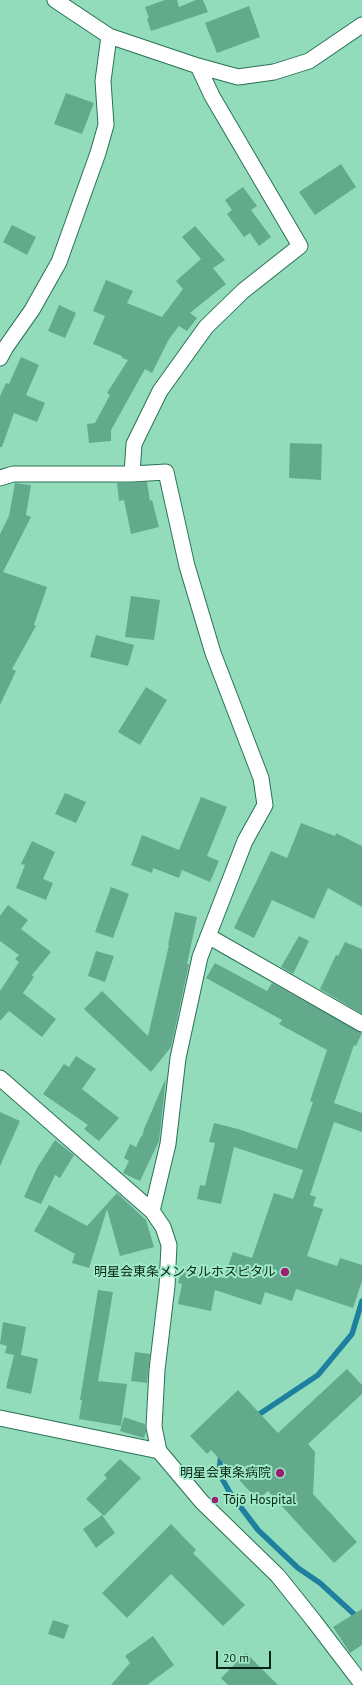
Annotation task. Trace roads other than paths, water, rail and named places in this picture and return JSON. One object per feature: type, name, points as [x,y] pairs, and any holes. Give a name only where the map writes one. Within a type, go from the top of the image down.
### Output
[{"type":"street","points":[[56,0],[109,36],[198,66],[238,77],[274,72],[310,61],[362,25]]},
{"type":"street","points":[[0,358],[6,336],[32,310],[58,262],[98,153],[106,125],[103,81],[109,36]]},
{"type":"street","points":[[132,474],[134,444],[160,391],[206,327],[243,290],[300,246],[212,96],[198,66]]},
{"type":"street","points":[[0,478],[13,474],[132,474],[166,472],[187,566],[213,653],[261,778],[264,805],[245,841],[200,957],[178,1058],[168,1144],[152,1211]]},
{"type":"street","points":[[208,936],[362,1024]]},
{"type":"street","points":[[0,1078],[152,1211],[163,1227],[170,1245],[167,1286],[157,1370],[154,1427],[159,1451],[202,1502],[278,1576],[362,1684]]},
{"type":"street","points":[[0,1418],[159,1451]]},
{"type":"waterway","points":[[255,1417],[318,1375],[352,1334],[362,1301]]},
{"type":"waterway","points":[[221,1453],[219,1473],[230,1493],[258,1530],[298,1568],[320,1583],[356,1616],[362,1624]]},
{"type":"place","name":"明星会東条メンタルホスピタル","points":[[285,1272]]},
{"type":"place","name":"明星会東条病院","points":[[280,1473]]},
{"type":"place","name":"Tōjō Hospital","points":[[215,1500]]}]
